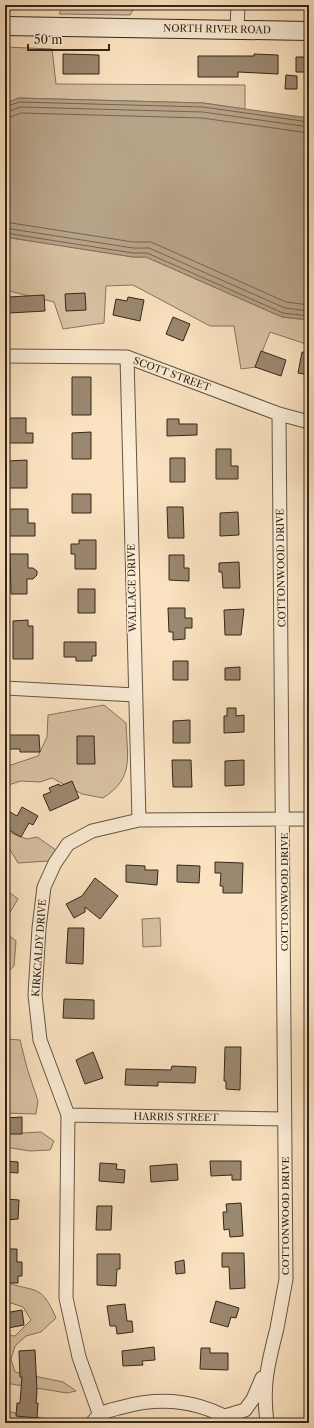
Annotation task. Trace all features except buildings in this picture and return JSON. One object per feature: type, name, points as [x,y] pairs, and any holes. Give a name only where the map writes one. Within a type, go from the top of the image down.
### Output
[{"type":"main road","name":"NORTH RIVER ROAD","points":[[5,26],[309,31]]},
{"type":"street","points":[[237,29],[238,5]]},
{"type":"street","name":"SCOTT STREET","points":[[5,356],[126,357],[280,414],[309,422]]},
{"type":"street","name":"WALLACE DRIVE","points":[[126,357],[139,820]]},
{"type":"street","name":"COTTONWOOD DRIVE","points":[[267,1423],[264,1401],[267,1367],[277,1326],[286,1278],[280,414]]},
{"type":"street","points":[[5,688],[135,694]]},
{"type":"street","name":"KIRKCALDY DRIVE","points":[[96,1418],[79,1357],[66,1298],[68,1115],[40,1040],[35,995],[39,928],[44,887],[55,863],[68,844],[92,831],[139,820],[309,819]]},
{"type":"street","name":"HARRIS STREET","points":[[68,1115],[284,1119]]},
{"type":"street","name":"COTTONWOOD DRIVE","points":[[231,1420],[245,1410],[253,1399],[267,1367]]},
{"type":"street","points":[[96,1418],[128,1405],[167,1400],[193,1404],[231,1420]]},
{"type":"shaded area","points":[[102,5],[126,7],[136,5],[130,15],[59,14],[63,6]]},
{"type":"shaded area","points":[[5,47],[52,49],[56,84],[245,85],[245,109],[203,103],[18,98],[5,104]]},
{"type":"shaded area","points":[[5,237],[133,257],[146,257],[282,317],[309,320],[309,345],[270,332],[256,367],[241,369],[234,326],[210,326],[133,285],[106,286],[104,323],[63,329],[54,302],[5,290]]},
{"type":"shaded area","points":[[104,705],[126,723],[128,756],[127,765],[125,774],[113,790],[103,798],[82,794],[52,778],[40,782],[21,781],[5,786],[5,761],[11,765],[38,756],[47,737],[48,715]]},
{"type":"shaded area","points":[[5,831],[27,839],[37,837],[56,850],[48,861],[18,863],[5,841]]},
{"type":"shaded area","points":[[5,889],[18,899],[9,914],[6,933],[16,941],[14,966],[5,975]]},
{"type":"shaded area","points":[[160,918],[161,946],[143,947],[142,919]]},
{"type":"shaded area","points":[[5,1040],[20,1040],[27,1068],[38,1101],[36,1114],[5,1113]]},
{"type":"shaded area","points":[[41,1132],[54,1141],[50,1150],[30,1151],[5,1147],[5,1134]]},
{"type":"shaded area","points":[[5,1282],[31,1289],[41,1294],[51,1307],[56,1318],[41,1332],[26,1336],[15,1346],[11,1359],[15,1372],[63,1382],[76,1391],[67,1393],[5,1383],[5,1335],[15,1336],[31,1320],[23,1307],[5,1301]]},
{"type":"shaded area","points":[[5,1411],[59,1421],[60,1423],[5,1423]]},
{"type":"water","points":[[18,98],[203,103],[309,118],[309,320],[282,317],[146,257],[133,257],[5,237],[5,104]]}]
